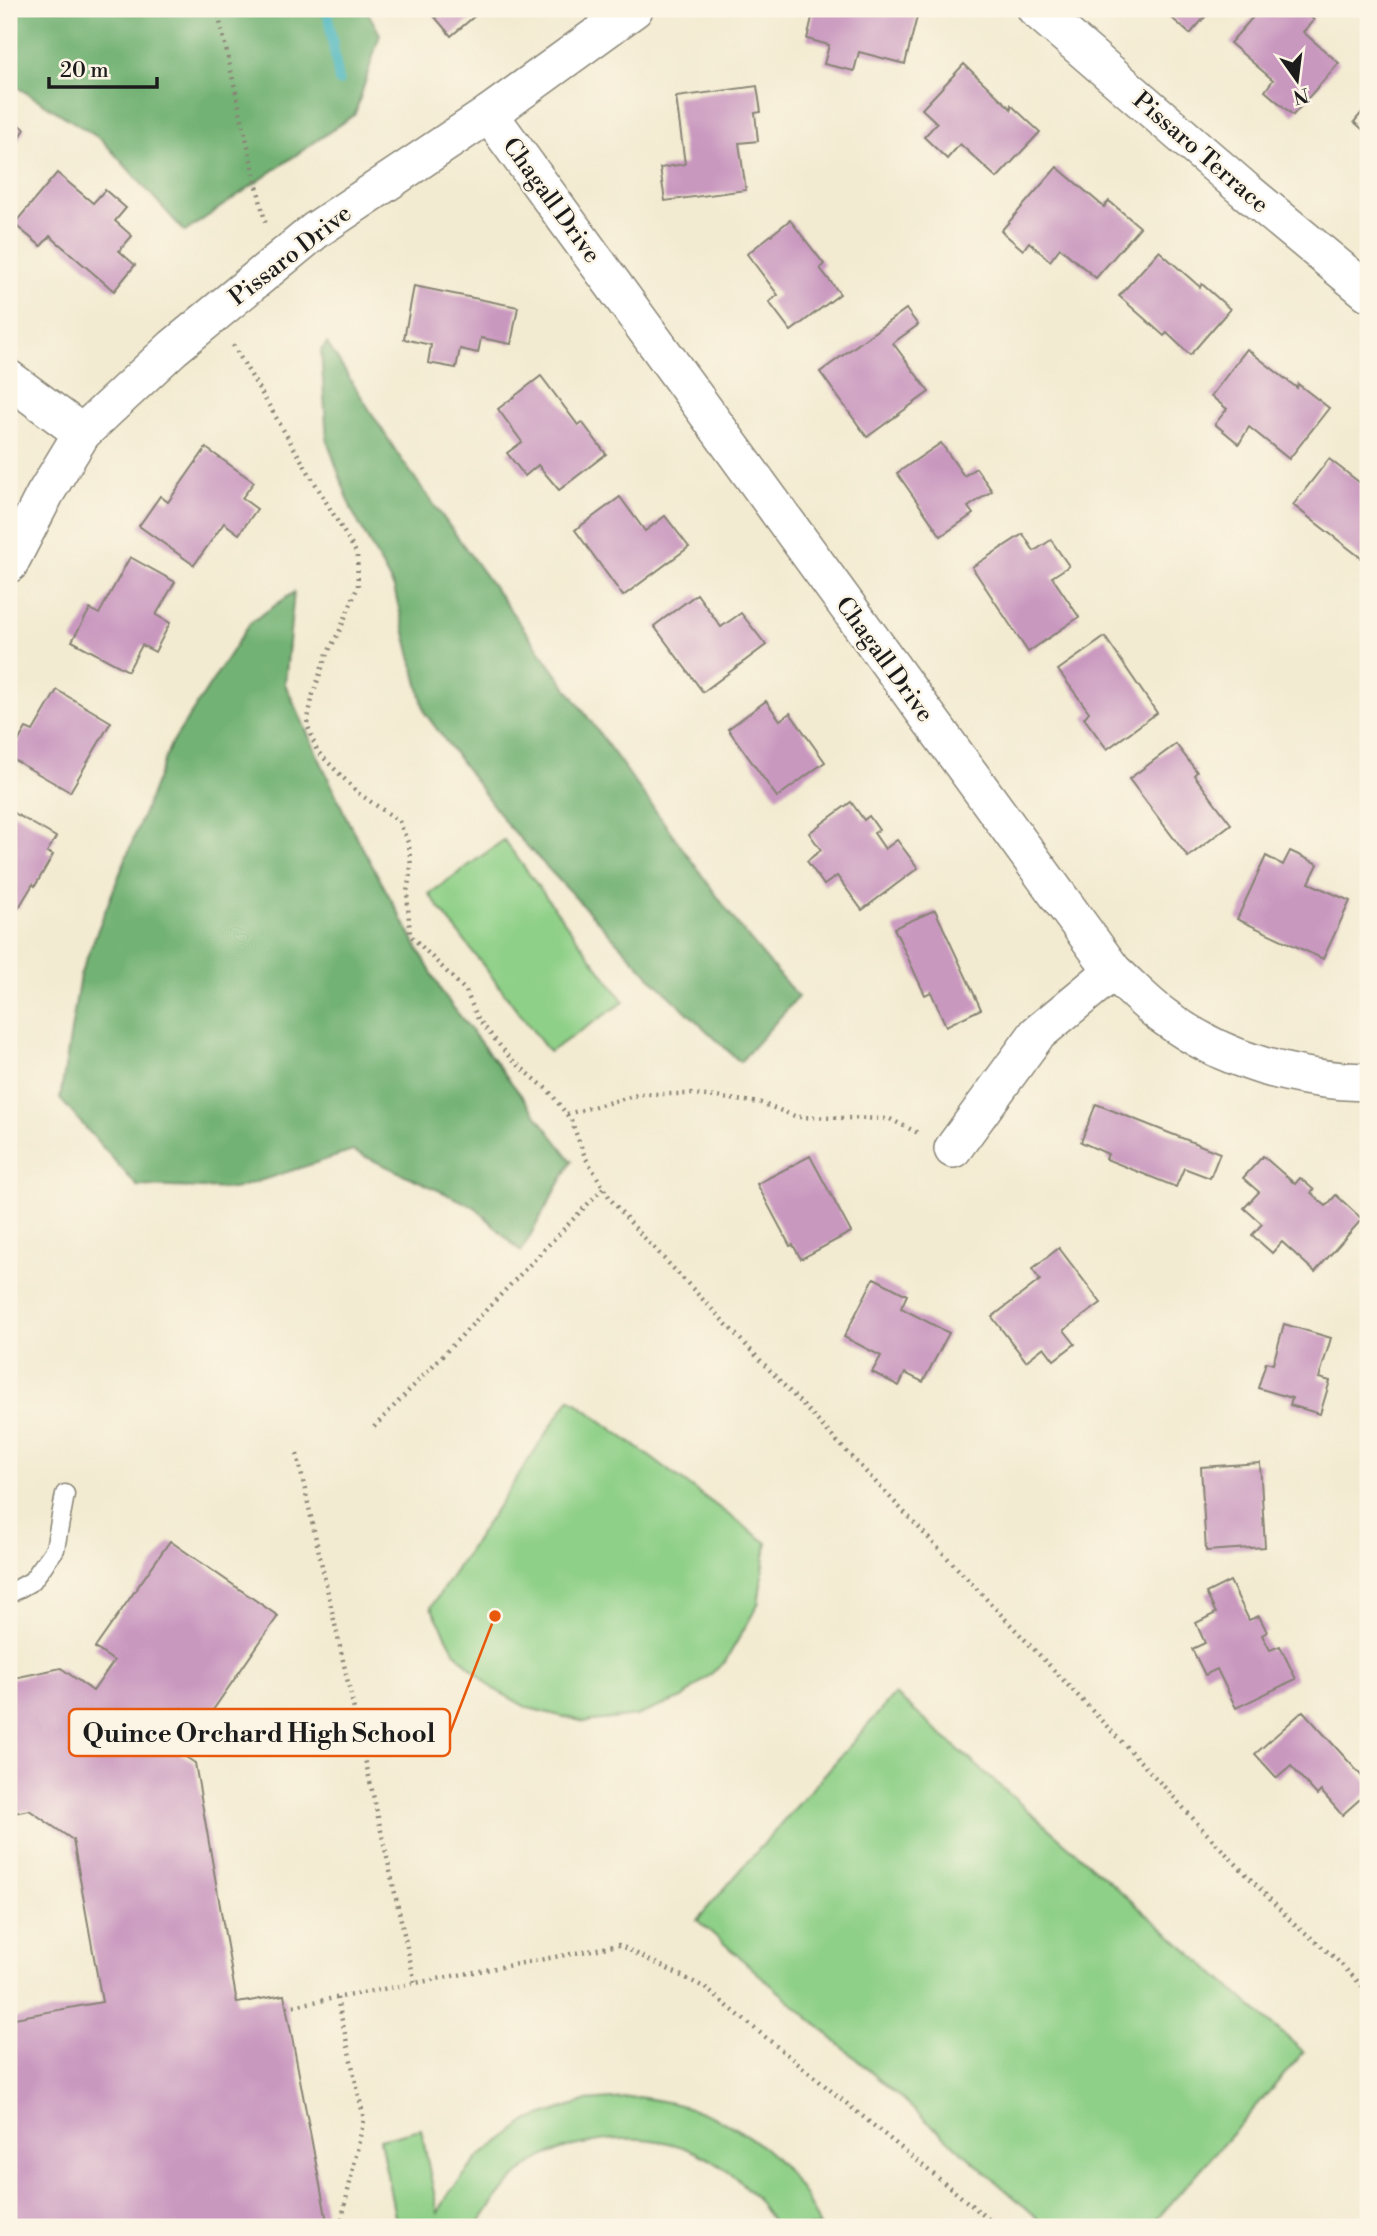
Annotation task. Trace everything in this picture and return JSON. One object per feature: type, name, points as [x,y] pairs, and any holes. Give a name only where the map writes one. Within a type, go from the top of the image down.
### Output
[{"type":"street","name":"Pissaro Drive","points":[[9,564],[45,494],[82,433],[173,348],[316,230],[489,114],[634,9]]},
{"type":"street","name":"Pissaro Terrace","points":[[1036,9],[1245,191],[1368,292]]},
{"type":"street","name":"Chagall Drive","points":[[489,114],[1113,971],[1166,1018],[1224,1052],[1285,1073],[1345,1082],[1368,1082]]},
{"type":"street","points":[[9,379],[82,433]]},
{"type":"street","points":[[953,1149],[1037,1034],[1113,971]]},
{"type":"lane","points":[[9,1594],[32,1581],[55,1549],[65,1494]]},
{"type":"path","points":[[217,9],[274,265]]},
{"type":"path","points":[[215,314],[357,554],[358,586],[326,656],[313,694],[307,724],[317,751],[358,793],[399,821],[409,845],[411,867],[407,892],[410,935],[466,991],[478,1019],[511,1059],[549,1091],[571,1120],[585,1157],[611,1200],[646,1239],[1208,1835],[1290,1920],[1334,1957],[1368,1992]]},
{"type":"path","points":[[566,1114],[641,1094],[691,1094],[761,1103],[797,1117],[890,1119],[953,1149]]},
{"type":"path","points":[[374,1427],[604,1187]]},
{"type":"path","points":[[297,1454],[415,1983]]},
{"type":"path","points":[[287,2007],[619,1945],[704,1986],[998,2227]]},
{"type":"path","points":[[337,1998],[364,2119],[340,2227]]},
{"type":"green space","points":[[9,9],[366,9],[380,34],[355,114],[185,232],[102,140],[9,82]]},
{"type":"green space","points":[[327,343],[401,459],[741,929],[798,997],[740,1062],[654,981],[509,827],[425,713],[394,588],[352,511],[327,440],[321,350]]},
{"type":"green space","points":[[294,592],[285,684],[349,823],[443,994],[572,1161],[521,1252],[475,1207],[353,1151],[234,1189],[137,1186],[60,1099],[80,975],[170,746],[250,623]]},
{"type":"green space","points":[[504,840],[624,1002],[549,1052],[429,894]]},
{"type":"green space","points":[[570,1398],[767,1543],[758,1605],[725,1662],[682,1698],[636,1716],[585,1722],[528,1708],[492,1688],[455,1652],[431,1607]]},
{"type":"green space","points":[[895,1694],[1304,2052],[1150,2227],[1048,2227],[697,1920]]},
{"type":"green space","points":[[639,2097],[687,2107],[732,2126],[751,2138],[784,2167],[820,2227],[776,2227],[740,2182],[720,2165],[697,2153],[673,2144],[619,2139],[570,2147],[538,2160],[504,2190],[477,2227],[397,2227],[380,2139],[421,2129],[438,2213],[449,2193],[479,2157],[527,2121],[585,2101]]},
{"type":"building","points":[[428,9],[483,9],[451,36]]},
{"type":"building","points":[[814,9],[919,9],[905,64],[859,52],[854,71],[824,64],[829,45],[807,39]]},
{"type":"building","points":[[1212,9],[1190,34],[1164,11]]},
{"type":"building","points":[[1260,9],[1274,9],[1282,15],[1287,9],[1301,9],[1314,20],[1303,32],[1339,63],[1293,115],[1265,91],[1273,80],[1230,43]]},
{"type":"building","points":[[964,64],[1011,109],[1011,105],[1040,132],[997,178],[960,144],[947,159],[924,137],[937,123],[922,109]]},
{"type":"building","points":[[757,86],[761,112],[755,113],[758,141],[739,143],[746,190],[665,201],[660,168],[685,164],[676,97]]},
{"type":"building","points":[[1368,105],[1368,134],[1354,122]]},
{"type":"building","points":[[9,118],[25,129],[9,155]]},
{"type":"building","points":[[1057,167],[1104,207],[1109,201],[1140,227],[1096,278],[1060,248],[1050,261],[1029,242],[1023,250],[1001,231]]},
{"type":"building","points":[[57,173],[93,203],[105,190],[126,208],[115,221],[132,236],[119,251],[135,265],[114,291],[50,236],[41,246],[14,224]]},
{"type":"building","points":[[790,220],[824,264],[820,268],[840,294],[791,331],[769,302],[778,295],[747,254]]},
{"type":"building","points":[[1159,251],[1230,309],[1190,355],[1167,333],[1164,336],[1119,296]]},
{"type":"building","points":[[414,286],[518,307],[511,344],[481,338],[478,353],[460,349],[456,368],[428,363],[431,345],[404,339]]},
{"type":"building","points":[[906,309],[918,325],[893,343],[929,392],[867,437],[820,372]]},
{"type":"building","points":[[1247,349],[1297,388],[1298,384],[1329,408],[1289,459],[1249,427],[1239,444],[1215,424],[1227,409],[1211,396]]},
{"type":"building","points":[[541,376],[578,425],[582,422],[606,454],[559,490],[538,465],[525,476],[507,453],[522,442],[498,409]]},
{"type":"building","points":[[941,443],[964,476],[976,468],[992,491],[968,507],[973,514],[941,536],[897,473]]},
{"type":"building","points":[[206,448],[254,482],[242,498],[257,509],[239,534],[224,523],[194,565],[139,526],[160,496],[168,502]]},
{"type":"building","points":[[1329,459],[1368,489],[1368,556],[1365,561],[1293,505]]},
{"type":"building","points":[[620,497],[645,531],[665,516],[689,547],[623,596],[575,530]]},
{"type":"building","points":[[1023,534],[1034,551],[1051,540],[1069,566],[1052,577],[1079,617],[1028,652],[972,567]]},
{"type":"building","points":[[130,557],[175,582],[156,615],[170,623],[155,652],[142,645],[128,671],[72,641],[90,609],[99,614]]},
{"type":"building","points":[[697,594],[721,627],[741,613],[766,645],[703,692],[654,626]]},
{"type":"building","points":[[1105,637],[1157,713],[1107,749],[1084,718],[1089,712],[1058,670]]},
{"type":"building","points":[[57,690],[111,722],[70,792],[9,757],[26,728],[33,731]]},
{"type":"building","points":[[766,701],[780,720],[790,713],[825,762],[777,797],[728,729]]},
{"type":"building","points":[[1176,744],[1197,772],[1194,775],[1231,824],[1188,857],[1129,779]]},
{"type":"building","points":[[851,802],[864,820],[869,816],[879,830],[874,833],[885,849],[897,840],[918,868],[862,910],[837,876],[824,885],[807,861],[821,850],[809,833]]},
{"type":"building","points":[[9,810],[56,837],[47,852],[53,855],[18,909],[9,904]]},
{"type":"building","points":[[1290,851],[1318,864],[1309,883],[1350,901],[1323,959],[1237,919],[1266,856],[1283,865]]},
{"type":"building","points":[[935,910],[981,1009],[946,1026],[931,992],[925,995],[894,928]]},
{"type":"building","points":[[1096,1104],[1220,1153],[1210,1178],[1184,1168],[1176,1187],[1106,1159],[1108,1154],[1081,1142]]},
{"type":"building","points":[[810,1156],[851,1232],[801,1259],[793,1245],[790,1246],[757,1184]]},
{"type":"building","points":[[1263,1156],[1295,1184],[1300,1178],[1314,1190],[1311,1193],[1326,1206],[1336,1195],[1362,1219],[1315,1272],[1282,1242],[1272,1253],[1252,1235],[1262,1224],[1244,1208],[1259,1192],[1243,1178]]},
{"type":"building","points":[[1059,1248],[1101,1303],[1064,1330],[1075,1344],[1054,1360],[1044,1347],[1026,1361],[992,1317],[1040,1280],[1032,1269]]},
{"type":"building","points":[[874,1278],[907,1295],[901,1308],[949,1333],[923,1382],[905,1373],[899,1386],[872,1372],[881,1356],[844,1337]]},
{"type":"building","points":[[1284,1324],[1331,1338],[1319,1378],[1330,1381],[1320,1414],[1290,1405],[1292,1398],[1258,1388],[1266,1362],[1273,1364]]},
{"type":"building","points":[[1260,1463],[1265,1547],[1206,1551],[1201,1467]]},
{"type":"building","points":[[170,1541],[278,1616],[204,1723],[182,1708],[160,1740],[195,1763],[237,2003],[284,1995],[328,2227],[9,2227],[9,2019],[102,2002],[73,1840],[29,1810],[9,1814],[9,1679],[61,1668],[93,1691],[114,1661],[95,1648]]},
{"type":"building","points":[[1230,1581],[1249,1620],[1259,1616],[1267,1632],[1262,1635],[1270,1650],[1280,1646],[1296,1679],[1236,1708],[1217,1669],[1205,1675],[1192,1649],[1205,1643],[1196,1623],[1216,1613],[1206,1593]]},
{"type":"building","points":[[1303,1711],[1368,1783],[1368,1792],[1342,1815],[1321,1791],[1317,1795],[1291,1766],[1277,1778],[1255,1754]]},
{"type":"waterway","points":[[327,9],[339,81]]},
{"type":"place","name":"Quince Orchard High School","points":[[495,1616]]}]
